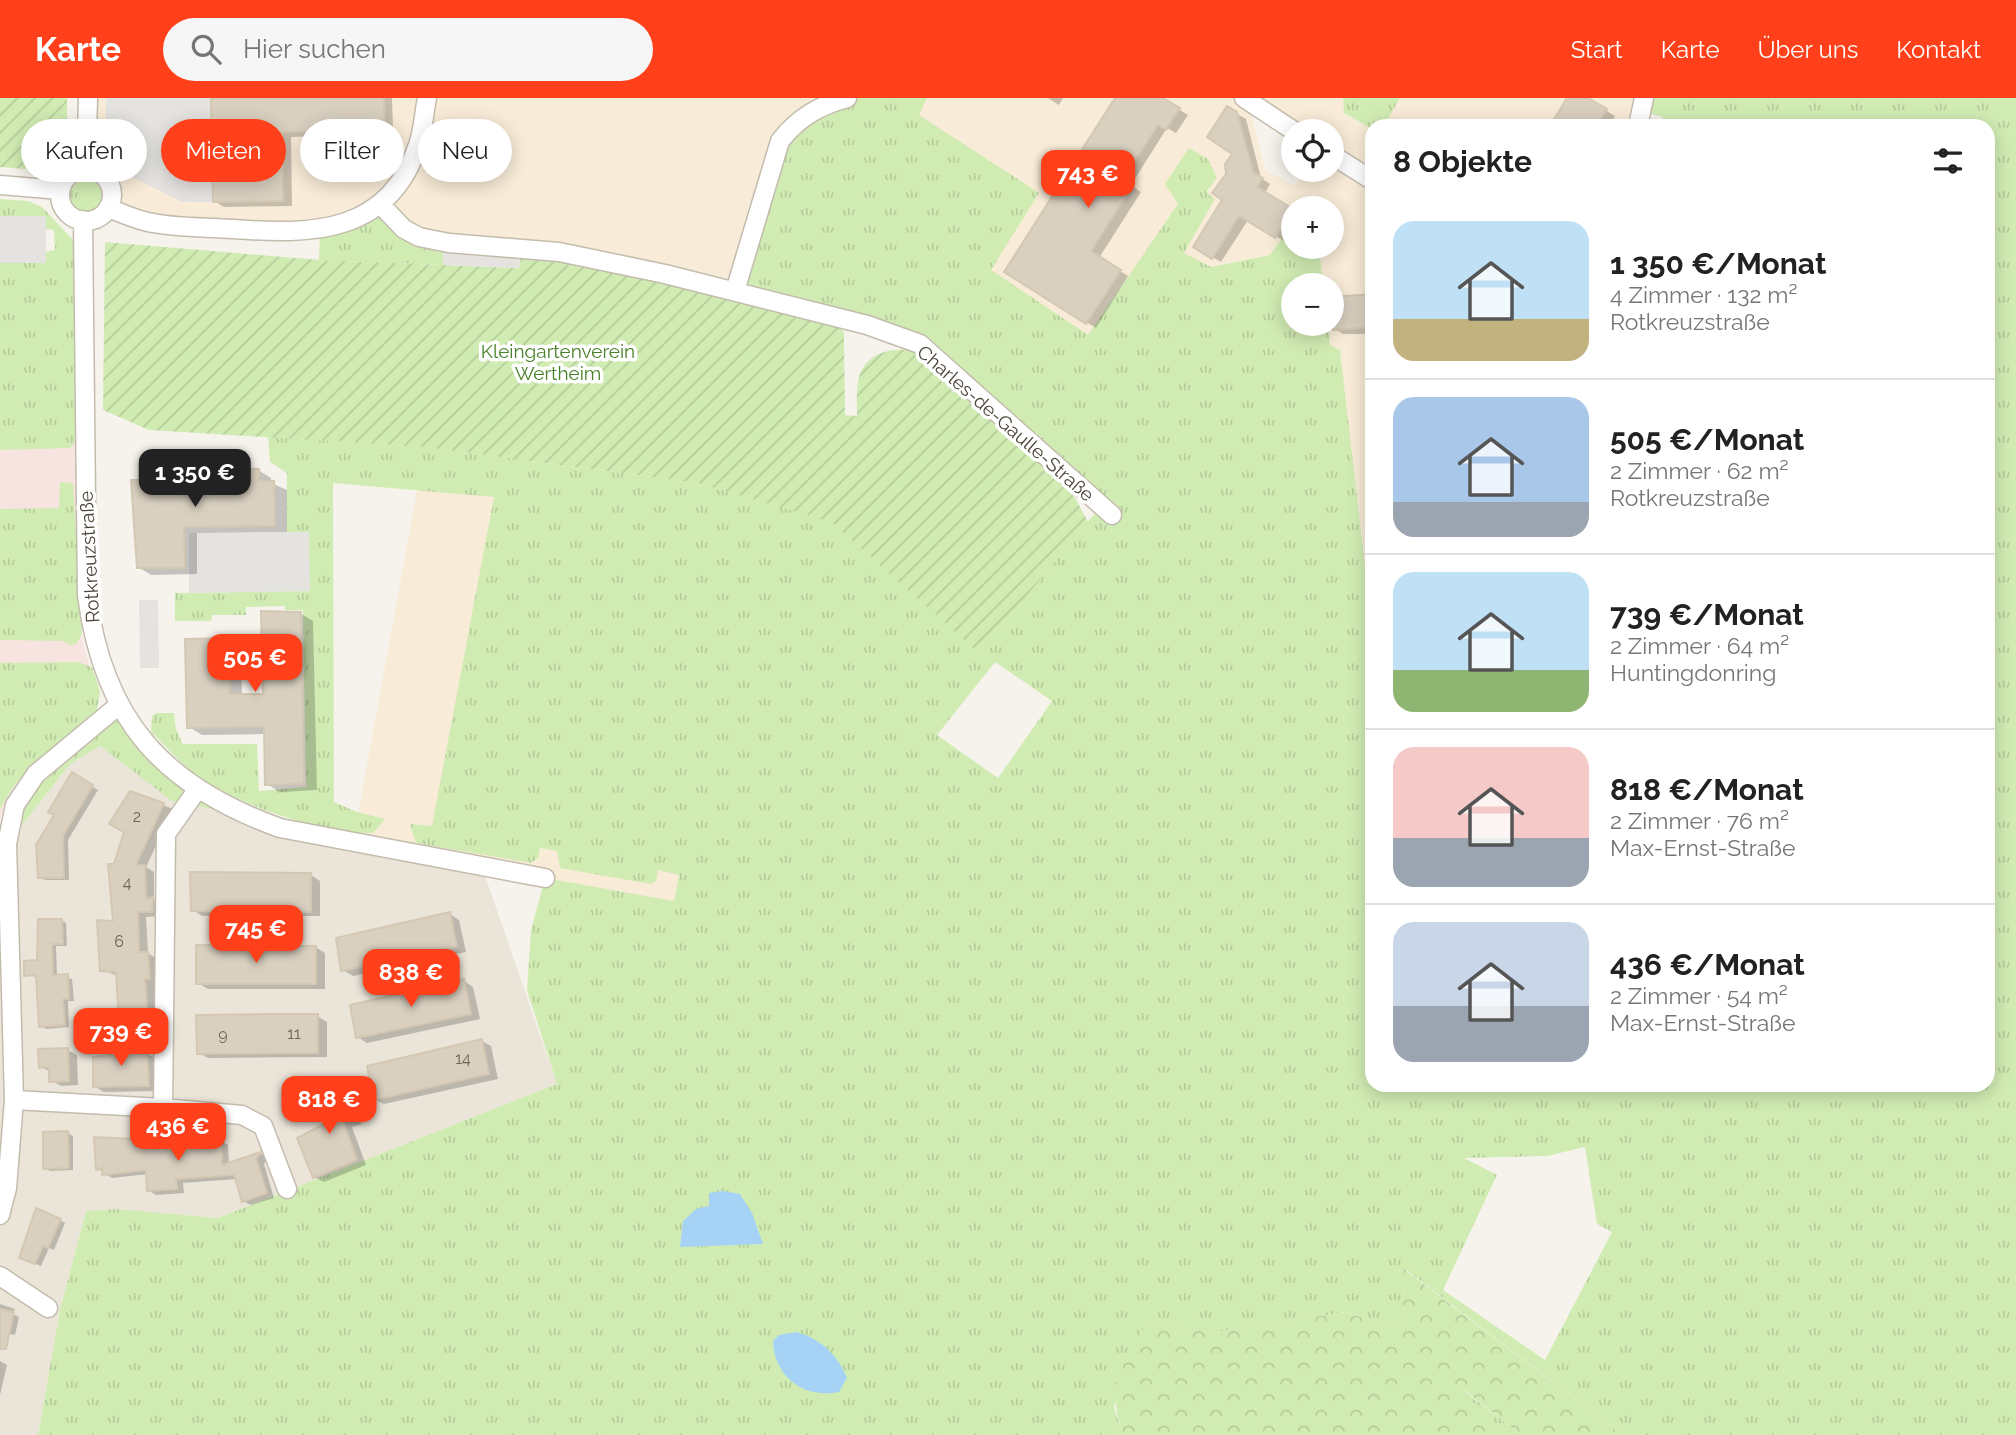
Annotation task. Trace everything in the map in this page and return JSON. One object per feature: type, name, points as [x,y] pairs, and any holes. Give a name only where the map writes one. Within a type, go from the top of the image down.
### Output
[{"type":"street","points":[[87,119],[88,98]]},
{"type":"street","points":[[108,208],[152,223],[281,233],[343,226],[393,193],[411,165],[419,143],[427,98]]},
{"type":"street","points":[[735,291],[780,141],[794,123],[818,107],[847,98]]},
{"type":"street","points":[[1244,98],[1281,122]]},
{"type":"street","points":[[1640,119],[1644,98]]},
{"type":"street","points":[[1344,162],[1365,176]]},
{"type":"street","points":[[64,182],[60,190],[66,212],[83,220],[99,217],[108,208],[111,193],[108,182]]},
{"type":"street","points":[[0,186],[60,190]]},
{"type":"street","name":"Charles-de-Gaulle-Straße","points":[[380,204],[404,229],[419,237],[449,243],[559,252],[735,291],[867,325],[920,344],[1112,515]]},
{"type":"street","name":"Rotkreuzstraße","points":[[83,220],[87,595],[96,647],[119,705],[152,750],[197,790],[244,815],[280,828],[545,878]]},
{"type":"street","points":[[0,1215],[7,1188],[14,1100],[6,992],[7,844],[15,805],[36,774],[119,705]]},
{"type":"street","points":[[163,1108],[166,834],[197,790]]},
{"type":"street","points":[[14,1100],[242,1115],[263,1126],[287,1189]]},
{"type":"street","points":[[0,1276],[48,1308]]},
{"type":"shaded area","points":[[88,98],[847,98],[735,291],[343,225],[152,223],[111,202],[107,182],[147,182],[147,119],[89,119]]},
{"type":"shaded area","points":[[106,98],[211,98],[211,119],[161,119],[161,182],[213,182],[213,202],[182,202],[142,182],[147,182],[147,119],[106,119]]},
{"type":"shaded area","points":[[927,98],[1343,98],[1344,113],[1365,125],[1365,568],[1340,350],[1330,346],[1329,336],[1344,336],[1344,273],[1322,273],[1320,259],[1344,259],[1344,196],[1281,196],[1281,239],[1270,255],[1211,267],[1183,253],[1215,199],[1206,192],[1178,204],[1089,336],[990,270],[919,115]]},
{"type":"shaded area","points":[[1400,98],[1644,98],[1640,119],[1388,119]]},
{"type":"shaded area","points":[[0,216],[46,216],[46,263],[0,263]]},
{"type":"shaded area","points":[[444,242],[521,253],[519,268],[443,265]]},
{"type":"shaded area","points":[[72,338],[80,633],[98,697],[78,728],[11,784],[0,820],[0,339]]},
{"type":"shaded area","points":[[425,447],[698,483],[679,875],[674,902],[353,842]]},
{"type":"shaded area","points":[[309,532],[310,591],[189,593],[189,533]]},
{"type":"shaded area","points":[[139,600],[158,600],[159,668],[140,668]]},
{"type":"shaded area","points":[[100,746],[136,772],[245,815],[482,867],[557,1084],[218,1218],[117,1209],[86,1211],[60,1310],[38,1435],[0,1435],[0,846],[7,844],[70,764]]},
{"type":"green space","points":[[0,98],[67,98],[67,119],[21,119],[21,169],[0,167]]},
{"type":"green space","points":[[847,98],[927,98],[919,115],[1039,193],[991,270],[1088,335],[1178,204],[1165,184],[1189,148],[1208,159],[1217,178],[1206,192],[1215,199],[1184,253],[1211,267],[1270,255],[1281,239],[1281,259],[1320,259],[1322,273],[1281,273],[1281,336],[1329,336],[1330,345],[1340,350],[1365,567],[1365,1092],[1995,1092],[1995,119],[1663,119],[1641,111],[1644,98],[2016,98],[2016,1435],[1622,1435],[1405,1269],[1403,1303],[1407,1327],[1392,1328],[1346,1312],[1213,1333],[1147,1323],[1114,1406],[1122,1435],[38,1435],[60,1310],[86,1211],[117,1209],[218,1218],[557,1084],[527,990],[531,930],[545,878],[674,901],[679,875],[658,870],[656,881],[651,884],[560,868],[557,851],[540,848],[538,858],[531,863],[416,843],[410,824],[432,826],[494,497],[333,483],[334,802],[357,812],[385,819],[373,833],[308,824],[240,800],[196,775],[151,732],[152,716],[157,713],[174,713],[176,729],[183,744],[257,744],[259,791],[306,787],[303,610],[285,610],[285,606],[246,607],[246,615],[212,615],[211,621],[175,621],[175,593],[310,591],[307,532],[287,532],[287,473],[270,462],[268,437],[425,447],[698,483],[831,521],[979,652],[1101,506],[920,344],[741,292],[780,141]],"holes":[[[995,662],[1052,701],[998,778],[937,735]],[[1585,1147],[1597,1224],[1612,1232],[1545,1360],[1443,1290],[1497,1175],[1464,1158],[1547,1156]]]},
{"type":"green space","points":[[1343,98],[1400,98],[1388,119],[1365,119],[1365,125],[1344,113]]},
{"type":"green space","points":[[79,182],[93,182],[101,190],[101,202],[92,211],[80,211],[71,202],[71,190]]},
{"type":"green space","points":[[0,199],[28,201],[42,207],[75,242],[75,442],[70,448],[0,450],[0,263],[46,263],[46,252],[55,250],[54,230],[46,229],[46,216],[0,216]]},
{"type":"green space","points":[[380,204],[404,229],[444,242],[443,265],[319,260],[320,230]]},
{"type":"green space","name":"Kleingartenverein Wertheim","points":[[105,242],[319,260],[519,268],[521,253],[578,263],[838,325],[844,333],[845,415],[857,416],[859,377],[869,360],[895,350],[924,354],[1073,494],[1088,522],[979,653],[831,522],[698,483],[425,447],[149,430],[103,410]]},
{"type":"green space","points":[[60,482],[73,483],[82,634],[76,644],[70,645],[64,641],[0,640],[0,509],[59,508]]},
{"type":"green space","points":[[78,662],[92,667],[100,691],[96,716],[41,757],[18,782],[0,810],[0,663]]},
{"type":"green space","points":[[119,705],[152,750],[245,815],[172,801],[100,746],[70,764],[7,844],[15,805]]},
{"type":"green space","points":[[1404,1269],[1622,1435],[1521,1435],[1462,1388],[1501,1435],[1122,1435],[1116,1402],[1118,1375],[1147,1323],[1213,1333],[1346,1312],[1392,1328],[1407,1327],[1403,1303]]},
{"type":"green space","points":[[1457,1385],[1521,1435],[1501,1435]]},
{"type":"water","points":[[723,1191],[740,1194],[752,1213],[763,1244],[680,1247],[683,1221],[696,1209],[709,1206],[709,1193]]},
{"type":"water","points":[[796,1332],[813,1338],[839,1362],[847,1378],[839,1392],[814,1392],[793,1383],[785,1375],[775,1354],[773,1341],[779,1335]]},
{"type":"building","points":[[211,98],[384,98],[384,119],[300,119],[300,132],[286,132],[286,119],[211,119]]},
{"type":"building","points":[[1115,98],[1163,98],[1180,108],[1166,130],[1158,125],[1123,179],[1133,185],[1091,251],[1121,270],[1086,324],[1004,272]]},
{"type":"building","points":[[1567,98],[1588,98],[1607,109],[1601,119],[1554,119]]},
{"type":"building","points":[[1227,106],[1237,112],[1253,172],[1263,178],[1257,187],[1281,202],[1281,228],[1275,238],[1239,216],[1212,259],[1193,247],[1222,200],[1212,193],[1226,174],[1225,164],[1232,154],[1207,137]]},
{"type":"building","points":[[213,182],[283,182],[283,201],[213,202]]},
{"type":"building","points":[[1365,295],[1365,328],[1344,329],[1344,296]]},
{"type":"building","points":[[259,469],[259,481],[274,481],[275,526],[184,527],[185,568],[137,568],[131,480],[156,480],[156,470]]},
{"type":"building","points":[[261,611],[301,612],[304,784],[265,785],[264,727],[187,728],[185,639],[229,638],[230,694],[263,694]]},
{"type":"building","points":[[72,772],[93,785],[63,836],[64,878],[38,878],[36,845],[54,815],[48,812]]},
{"type":"building","points":[[130,791],[164,803],[136,865],[145,865],[146,899],[153,897],[152,912],[138,912],[139,952],[148,952],[150,979],[145,979],[148,1020],[119,1021],[116,972],[100,971],[97,920],[113,921],[108,864],[114,864],[124,832],[109,824]]},
{"type":"building","points":[[190,872],[311,873],[311,912],[191,911]]},
{"type":"building","points":[[450,912],[457,947],[341,971],[336,938]]},
{"type":"building","points":[[38,919],[62,919],[63,944],[52,944],[53,975],[68,974],[69,999],[63,999],[65,1025],[39,1027],[36,975],[24,976],[24,961],[37,960]]},
{"type":"building","points":[[196,945],[316,946],[316,984],[196,984]]},
{"type":"building","points":[[464,979],[471,1014],[356,1038],[350,1005]]},
{"type":"building","points":[[318,1014],[318,1053],[197,1054],[196,1015]]},
{"type":"building","points":[[482,1039],[489,1074],[373,1100],[367,1066]]},
{"type":"building","points":[[139,1046],[138,1052],[147,1052],[149,1086],[93,1087],[93,1057],[111,1055],[110,1047]]},
{"type":"building","points":[[68,1048],[69,1081],[49,1082],[49,1067],[39,1068],[38,1049]]},
{"type":"building","points":[[340,1084],[353,1119],[343,1122],[357,1160],[313,1178],[297,1138],[330,1121],[318,1092]]},
{"type":"building","points":[[68,1131],[69,1168],[43,1169],[43,1132]]},
{"type":"building","points":[[186,1135],[186,1139],[221,1138],[222,1165],[261,1152],[256,1159],[267,1193],[242,1202],[234,1175],[176,1179],[177,1189],[147,1191],[146,1170],[102,1175],[103,1168],[96,1170],[94,1137],[135,1139],[135,1147],[167,1145],[167,1136]]},
{"type":"building","points":[[36,1208],[61,1219],[48,1248],[43,1246],[35,1264],[19,1258]]},
{"type":"building","points":[[0,1309],[14,1312],[6,1349],[0,1349]]}]
